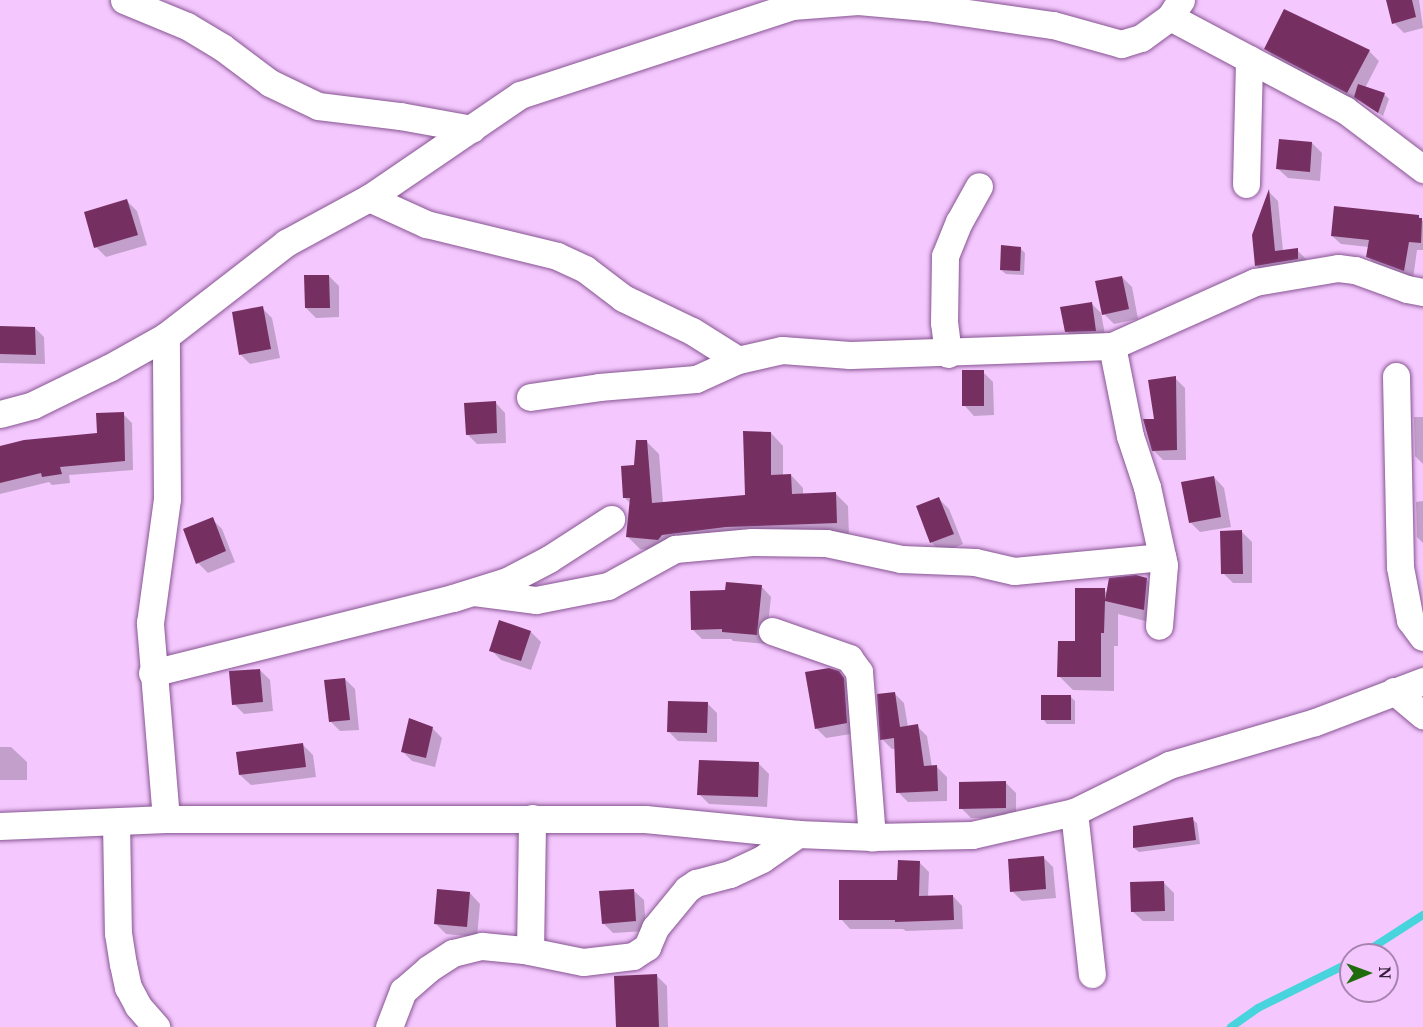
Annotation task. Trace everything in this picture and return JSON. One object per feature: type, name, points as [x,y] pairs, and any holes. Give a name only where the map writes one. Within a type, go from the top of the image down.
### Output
[{"type":"street","points":[[124,0],[188,26],[222,47],[270,83],[318,106],[400,116],[472,129]]},
{"type":"street","points":[[0,414],[33,405],[109,368],[166,336],[286,243],[369,198],[520,95],[762,8],[858,1],[926,7],[1053,25],[1121,44],[1142,38],[1176,8],[1249,59],[1345,110],[1423,169]]},
{"type":"street","points":[[1246,184],[1249,59]]},
{"type":"street","points":[[948,354],[944,323],[945,256],[959,222],[979,186]]},
{"type":"street","points":[[369,198],[426,224],[557,256],[585,269],[623,297],[692,332],[738,360]]},
{"type":"street","points":[[530,397],[599,387],[696,379],[738,360],[782,351],[850,355],[948,354],[1112,346],[1255,282],[1338,268],[1355,270],[1407,289],[1423,292]]},
{"type":"street","points":[[166,336],[167,499],[150,623],[152,673],[166,819]]},
{"type":"street","points":[[1112,346],[1130,436],[1147,487],[1164,565],[1159,626]]},
{"type":"street","points":[[1396,376],[1400,567],[1410,620],[1423,637]]},
{"type":"street","points":[[152,673],[474,592],[518,575],[611,519]]},
{"type":"street","points":[[474,592],[536,600],[608,585],[675,549],[752,542],[826,543],[901,559],[975,562],[1014,571],[1162,556]]},
{"type":"street","points":[[772,631],[849,658],[859,672],[872,837]]},
{"type":"street","points":[[0,826],[166,819],[645,819],[798,834],[872,837],[972,835],[1074,812],[1169,765],[1315,722],[1423,681]]},
{"type":"street","points":[[1394,691],[1423,715]]},
{"type":"street","points":[[1074,812],[1092,974]]},
{"type":"street","points":[[530,951],[532,818]]},
{"type":"street","points":[[116,822],[118,933],[123,964],[128,987],[138,1006],[156,1027]]},
{"type":"street","points":[[389,1027],[403,991],[428,969],[453,953],[482,946],[530,951],[583,962],[633,956],[647,947],[655,928],[687,889],[696,883],[730,874],[762,859],[798,834]]},
{"type":"building","points":[[1386,0],[1412,0],[1416,17],[1392,24]]},
{"type":"building","points":[[1284,9],[1370,50],[1347,93],[1264,49]]},
{"type":"building","points":[[1358,84],[1385,93],[1378,113],[1354,97]]},
{"type":"building","points":[[1279,139],[1312,142],[1310,172],[1276,169]]},
{"type":"building","points":[[1269,189],[1275,251],[1298,248],[1298,259],[1255,266],[1252,235]]},
{"type":"building","points":[[127,199],[138,235],[94,248],[84,212]]},
{"type":"building","points":[[1334,206],[1419,215],[1419,218],[1422,218],[1421,243],[1409,242],[1404,271],[1366,257],[1369,240],[1331,236]]},
{"type":"building","points":[[1001,245],[1021,247],[1020,271],[1000,270]]},
{"type":"building","points":[[304,275],[329,275],[330,308],[305,308]]},
{"type":"building","points":[[1122,276],[1129,309],[1102,315],[1095,281]]},
{"type":"building","points":[[1092,302],[1096,331],[1065,332],[1060,307]]},
{"type":"building","points":[[263,306],[271,349],[239,355],[232,312]]},
{"type":"building","points":[[0,326],[35,327],[36,355],[0,354]]},
{"type":"building","points":[[962,370],[984,370],[984,406],[962,406]]},
{"type":"building","points":[[1176,376],[1177,450],[1152,451],[1143,419],[1154,419],[1148,380]]},
{"type":"building","points":[[496,401],[497,433],[466,435],[464,403]]},
{"type":"building","points":[[124,412],[125,461],[60,467],[62,474],[42,477],[41,473],[0,483],[0,446],[24,440],[97,433],[96,413]]},
{"type":"building","points":[[743,431],[771,432],[771,475],[791,474],[792,494],[836,492],[837,523],[726,527],[662,535],[658,540],[626,537],[630,498],[623,498],[621,466],[634,465],[636,440],[647,440],[652,503],[745,495]]},
{"type":"building","points":[[1214,476],[1221,517],[1189,523],[1181,482]]},
{"type":"building","points":[[939,497],[954,534],[930,543],[916,506]]},
{"type":"building","points":[[213,517],[226,551],[196,564],[183,529]]},
{"type":"building","points":[[1242,530],[1243,574],[1221,574],[1220,531]]},
{"type":"building","points":[[1136,575],[1147,578],[1144,610],[1105,601],[1104,633],[1101,633],[1101,677],[1057,677],[1058,641],[1075,641],[1075,588],[1105,588],[1105,600],[1109,578]]},
{"type":"building","points":[[726,582],[762,585],[757,635],[722,632],[722,629],[691,630],[690,591],[725,590]]},
{"type":"building","points":[[499,620],[531,631],[521,661],[489,651]]},
{"type":"building","points":[[829,668],[839,671],[844,678],[847,723],[815,729],[805,672]]},
{"type":"building","points":[[260,669],[263,702],[232,705],[229,671]]},
{"type":"building","points":[[345,678],[350,720],[329,722],[324,680]]},
{"type":"building","points":[[895,692],[900,727],[918,724],[924,766],[937,765],[938,791],[896,793],[894,738],[880,740],[877,694]]},
{"type":"building","points":[[1041,695],[1071,695],[1071,720],[1041,720]]},
{"type":"building","points":[[668,701],[708,702],[707,733],[667,732]]},
{"type":"building","points":[[409,718],[433,727],[426,758],[401,752]]},
{"type":"building","points":[[303,743],[306,767],[239,775],[236,752]]},
{"type":"building","points":[[699,760],[759,762],[758,797],[697,795]]},
{"type":"building","points":[[1006,781],[1006,808],[959,809],[959,782]]},
{"type":"building","points":[[1193,817],[1196,840],[1133,848],[1133,826]]},
{"type":"building","points":[[1044,856],[1046,889],[1010,892],[1008,859]]},
{"type":"building","points":[[898,860],[920,861],[919,896],[953,895],[954,920],[895,922],[895,920],[839,920],[839,880],[897,880]]},
{"type":"building","points":[[1164,881],[1165,911],[1131,912],[1130,882]]},
{"type":"building","points":[[437,889],[470,892],[467,927],[434,924]]},
{"type":"building","points":[[634,889],[636,921],[602,924],[599,891]]},
{"type":"building","points":[[657,974],[659,1027],[616,1027],[614,976]]},
{"type":"waterway","points":[[1380,943],[1423,915]]},
{"type":"waterway","points":[[1231,1027],[1258,1008],[1339,968]]}]
